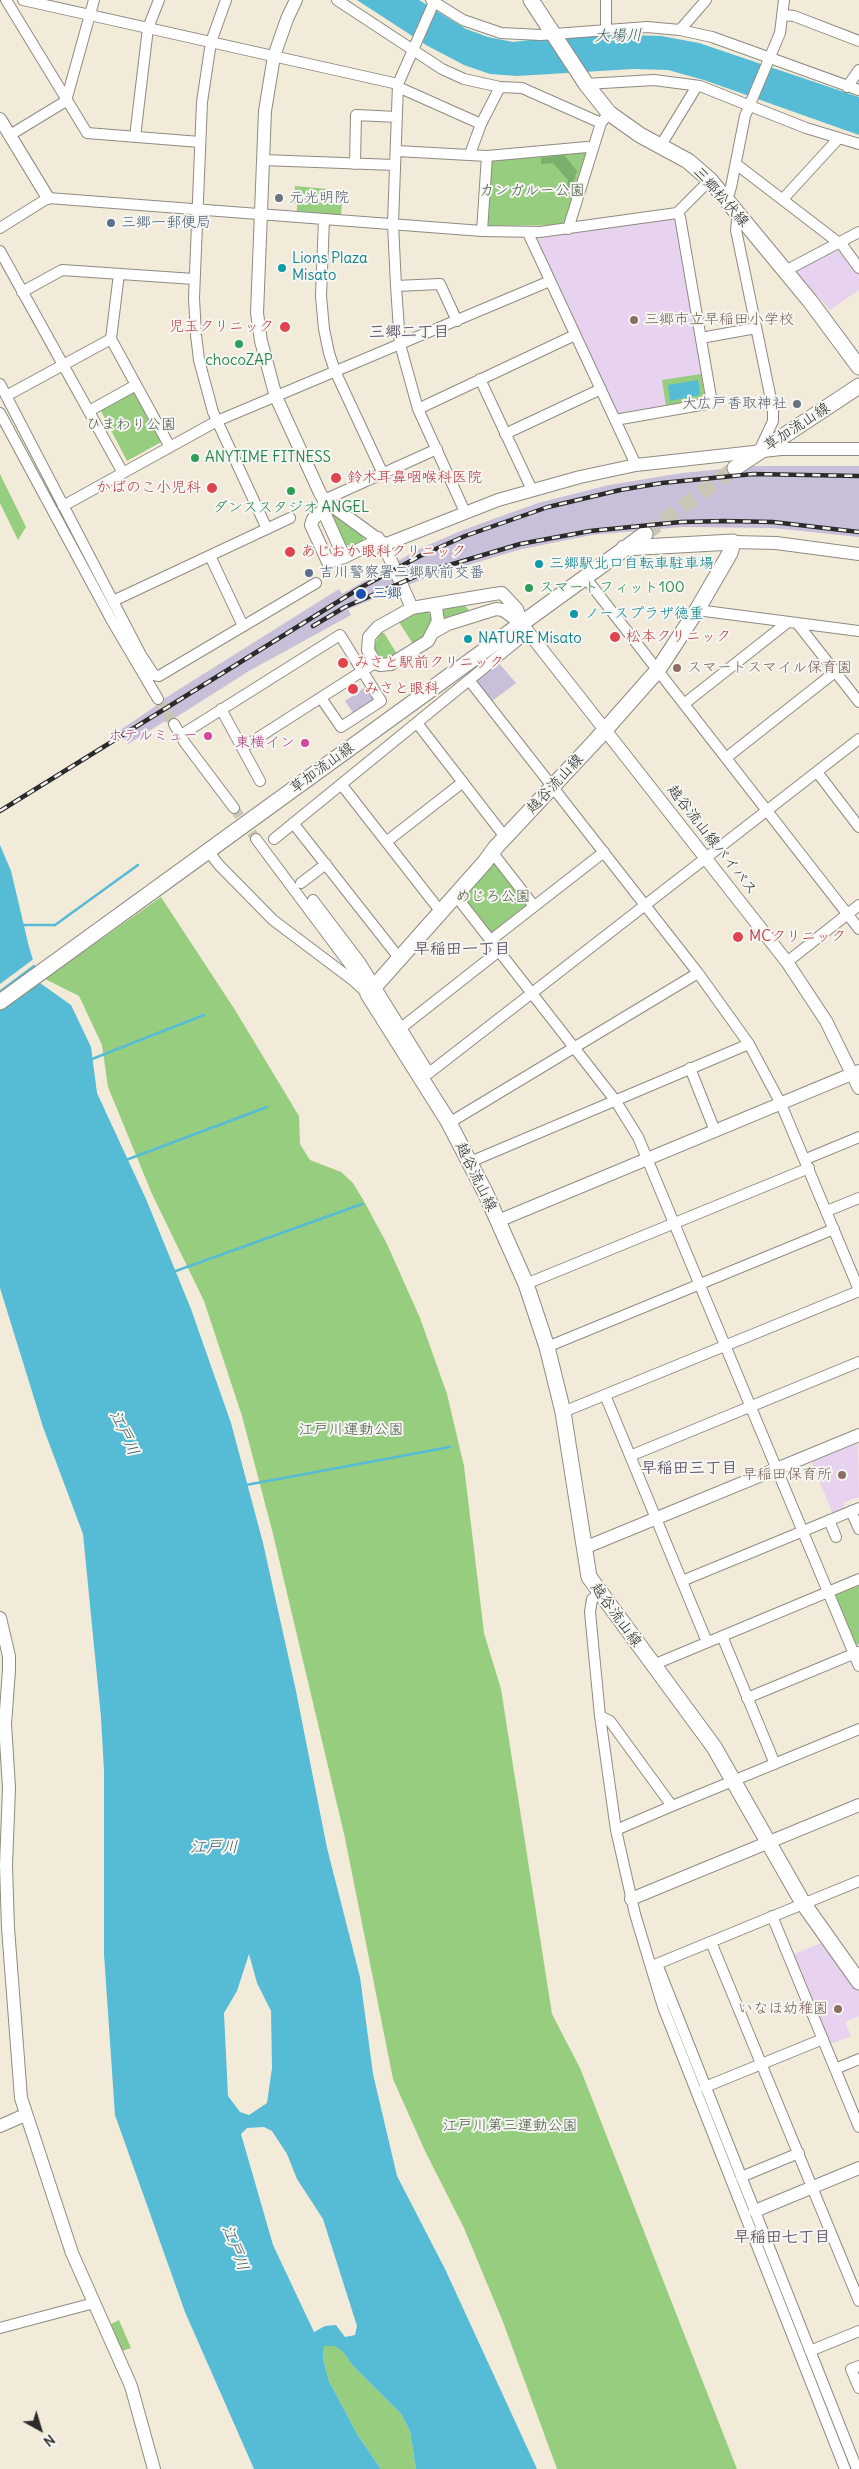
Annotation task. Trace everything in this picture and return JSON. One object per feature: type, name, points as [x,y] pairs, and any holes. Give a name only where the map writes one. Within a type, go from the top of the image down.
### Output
[{"type":"main road","name":"三郷松伏線","points":[[531,0],[605,118],[632,129],[661,145],[688,161],[710,180],[785,271],[859,367]]},
{"type":"main road","name":"草加流山線","points":[[735,468],[859,386]]},
{"type":"main road","name":"草加流山線","points":[[0,1002],[205,853],[525,628],[585,577],[645,534]]},
{"type":"main road","points":[[624,548],[733,542]]},
{"type":"main road","name":"越谷流山線","points":[[733,542],[730,553],[697,610],[658,670],[606,729],[505,837],[456,896],[371,991],[470,1162],[526,1284],[547,1347],[563,1412],[587,1573],[714,1747],[803,1904],[859,1982]]},
{"type":"street","points":[[6,0],[87,133],[200,142]]},
{"type":"street","points":[[23,0],[274,56],[398,86],[481,124]]},
{"type":"street","points":[[69,0],[72,10]]},
{"type":"street","points":[[10,135],[66,101],[88,14],[94,0]]},
{"type":"street","points":[[135,137],[148,28],[159,0]]},
{"type":"street","points":[[226,0],[211,42],[204,82],[194,279],[194,318],[199,360],[217,421],[267,529]]},
{"type":"street","points":[[296,0],[274,56],[265,111],[257,312],[265,364],[276,397],[324,505],[344,557]]},
{"type":"street","points":[[337,0],[416,47],[442,69],[464,79],[500,87],[522,88],[605,118],[592,149],[568,229]]},
{"type":"street","points":[[606,0],[606,29]]},
{"type":"street","points":[[680,30],[706,0]]},
{"type":"street","points":[[725,198],[729,194],[749,105],[780,33],[784,0]]},
{"type":"street","points":[[465,512],[418,408],[400,344],[396,286],[393,224],[398,86],[416,47],[433,2],[463,20],[501,33],[553,35],[647,27],[680,30],[712,37],[859,90]]},
{"type":"street","points":[[782,16],[794,16],[859,41]]},
{"type":"street","points":[[847,87],[859,70]]},
{"type":"street","points":[[584,82],[654,80],[697,86],[838,139],[859,144]]},
{"type":"street","points":[[661,145],[697,86]]},
{"type":"street","points":[[470,154],[481,124],[500,87]]},
{"type":"street","points":[[355,164],[356,115],[397,117]]},
{"type":"street","points":[[0,119],[48,198]]},
{"type":"street","points":[[783,198],[838,139]]},
{"type":"street","points":[[397,151],[487,156],[587,147],[592,149]]},
{"type":"street","points":[[482,230],[487,156]]},
{"type":"street","points":[[262,160],[395,165]]},
{"type":"street","points":[[736,164],[840,242],[859,268]]},
{"type":"street","points":[[0,228],[48,198],[528,233],[677,213],[710,180]]},
{"type":"street","points":[[615,420],[712,403],[680,217],[677,213]]},
{"type":"street","points":[[738,213],[736,230],[774,416],[769,434],[759,452]]},
{"type":"street","points":[[324,219],[321,296],[324,329],[335,371],[383,474]]},
{"type":"street","points":[[785,271],[859,232]]},
{"type":"street","points":[[528,233],[636,465]]},
{"type":"street","points":[[0,251],[123,473]]},
{"type":"street","points":[[22,292],[62,270],[194,279]]},
{"type":"street","points":[[119,274],[111,339],[170,447]]},
{"type":"street","points":[[63,506],[217,421],[550,282]]},
{"type":"street","points":[[396,286],[440,284],[457,321]]},
{"type":"street","points":[[701,338],[756,328]]},
{"type":"street","points":[[418,408],[575,335]]},
{"type":"street","points":[[6,396],[111,339]]},
{"type":"street","points":[[480,379],[532,490]]},
{"type":"street","points":[[0,384],[141,655],[154,675],[159,676],[316,583]]},
{"type":"street","points":[[89,410],[136,384]]},
{"type":"street","points":[[505,434],[601,390]]},
{"type":"street","points":[[0,413],[112,621],[158,699]]},
{"type":"street","points":[[437,449],[383,474],[324,505],[313,519],[311,525],[326,560],[330,562],[373,543],[381,542],[532,490],[636,465],[793,448],[859,449]]},
{"type":"street","points":[[324,505],[381,542],[412,608]]},
{"type":"street","points":[[113,601],[290,518]]},
{"type":"street","points":[[733,542],[776,543],[859,554]]},
{"type":"street","points":[[210,556],[243,626]]},
{"type":"street","points":[[585,577],[859,929]]},
{"type":"street","points":[[429,605],[435,607],[438,621],[434,632],[425,644],[391,664],[380,665],[375,662],[368,650],[369,637],[378,627],[412,608],[429,605],[502,593],[517,609],[525,628]]},
{"type":"street","points":[[434,632],[448,624],[496,609],[502,610],[525,628]]},
{"type":"street","points":[[697,610],[859,630]]},
{"type":"street","points":[[793,622],[859,702]]},
{"type":"street","points":[[684,704],[793,622]]},
{"type":"street","points":[[274,839],[469,680],[525,628]]},
{"type":"street","name":"越谷流山線バイパス","points":[[525,628],[606,729],[786,962],[826,1021],[856,1073],[859,1088]]},
{"type":"street","points":[[181,735],[340,635],[381,701],[341,727],[321,698]]},
{"type":"street","points":[[242,748],[375,662]]},
{"type":"street","points":[[726,758],[835,672]]},
{"type":"street","points":[[469,680],[698,973],[748,1044],[781,1104],[808,1164],[859,1290],[563,1412]]},
{"type":"street","points":[[221,710],[260,781]]},
{"type":"street","points":[[417,723],[505,837]]},
{"type":"street","points":[[174,724],[234,808]]},
{"type":"street","points":[[256,839],[401,1028],[429,1073],[859,739]]},
{"type":"street","points":[[817,772],[858,825]]},
{"type":"street","points":[[386,842],[463,782]]},
{"type":"street","points":[[341,784],[441,912]]},
{"type":"street","points":[[293,823],[400,958]]},
{"type":"street","points":[[492,852],[534,906]]},
{"type":"street","points":[[491,940],[604,852]]},
{"type":"street","points":[[205,853],[273,920],[354,981],[371,991]]},
{"type":"street","points":[[301,883],[326,864]]},
{"type":"street","points":[[456,896],[615,1100],[649,1158],[828,1592],[856,1653],[859,1666]]},
{"type":"street","points":[[313,900],[360,962],[371,991]]},
{"type":"street","points":[[786,962],[859,905]]},
{"type":"street","points":[[401,1028],[499,951]]},
{"type":"street","points":[[449,1123],[698,973]]},
{"type":"street","points":[[470,1162],[748,1044]]},
{"type":"street","points":[[690,1068],[715,1131]]},
{"type":"street","points":[[498,1221],[856,1073]]},
{"type":"street","points":[[526,1284],[676,1222],[808,1164],[859,1137]]},
{"type":"street","points":[[827,1211],[859,1198]]},
{"type":"street","points":[[547,1347],[834,1229]]},
{"type":"street","points":[[848,1263],[859,1259]]},
{"type":"street","points":[[630,1456],[859,1362]]},
{"type":"street","points":[[605,1395],[707,1642]]},
{"type":"street","points":[[584,1548],[859,1435]]},
{"type":"street","points":[[682,1581],[855,1510],[859,1529]]},
{"type":"street","points":[[829,1520],[836,1537]]},
{"type":"street","points":[[653,1665],[859,1579]]},
{"type":"street","points":[[600,1593],[592,1599],[590,1612],[600,1716],[616,1830],[631,1899],[654,1965],[755,2211],[857,2469]]},
{"type":"street","points":[[0,1618],[9,1656],[4,1686],[9,1788],[4,1928],[19,2082],[25,2115],[64,2230],[131,2386],[154,2469]]},
{"type":"street","points":[[722,1636],[775,1764]]},
{"type":"street","points":[[747,1698],[856,1653]]},
{"type":"street","points":[[600,1716],[610,1721],[672,1806]]},
{"type":"street","points":[[616,1830],[859,1729]]},
{"type":"street","points":[[631,1899],[859,1805]]},
{"type":"street","points":[[654,1965],[859,1881]]},
{"type":"street","points":[[772,1916],[859,2127]]},
{"type":"street","points":[[711,1942],[859,2301]]},
{"type":"street","points":[[654,1965],[663,2007],[845,2469]]},
{"type":"street","points":[[705,2087],[823,2039]]},
{"type":"street","points":[[835,2069],[859,2059]]},
{"type":"street","points":[[0,2126],[25,2115]]},
{"type":"street","points":[[741,2177],[798,2153]]},
{"type":"street","points":[[755,2211],[859,2168]]},
{"type":"street","points":[[0,2328],[94,2303]]},
{"type":"street","points":[[810,2351],[859,2331]]},
{"type":"street","points":[[859,2366],[851,2369],[859,2388]]},
{"type":"shaded area","name":"三郷市立早稲田小学校","points":[[675,218],[708,399],[618,415],[536,242],[538,238]]},
{"type":"shaded area","points":[[836,248],[840,249],[859,274],[859,290],[830,310],[794,270]]},
{"type":"shaded area","points":[[754,466],[859,466],[859,537],[773,528],[681,527],[592,535],[522,549],[428,577],[348,609],[351,615],[249,671],[167,723],[165,721],[128,744],[119,731],[157,705],[155,701],[162,700],[339,589],[342,594],[417,550],[463,530],[538,503],[609,485],[682,473]]},
{"type":"shaded area","points":[[497,661],[516,683],[492,701],[476,681],[477,677]]},
{"type":"shaded area","points":[[367,686],[375,699],[354,714],[345,701]]},
{"type":"shaded area","points":[[858,1441],[859,1497],[843,1503],[846,1509],[833,1514],[811,1461]]},
{"type":"shaded area","points":[[821,1943],[859,1992],[859,2016],[845,2022],[851,2036],[828,2045],[792,1955]]},
{"type":"green space","name":"カンガルー公園","points":[[584,151],[586,154],[564,225],[487,226],[485,223],[491,159]]},
{"type":"green space","points":[[564,155],[577,171],[571,190],[567,189],[568,180],[553,163],[541,164],[541,158]]},
{"type":"green space","points":[[295,186],[327,189],[326,202],[342,203],[341,215],[297,212],[297,204],[294,203]]},
{"type":"green space","points":[[701,374],[705,399],[666,406],[662,380]]},
{"type":"green space","name":"ひまわり公園","points":[[134,390],[163,441],[127,461],[100,409]]},
{"type":"green space","points":[[0,474],[26,527],[18,540],[0,503]]},
{"type":"green space","points":[[329,511],[364,537],[363,541],[352,546],[345,545]]},
{"type":"green space","points":[[463,604],[470,611],[443,621],[440,608]]},
{"type":"green space","points":[[426,610],[434,619],[428,634],[413,644],[399,622],[408,615]]},
{"type":"green space","points":[[381,633],[384,633],[397,654],[396,658],[383,659],[375,652],[375,643]]},
{"type":"green space","name":"めじろ公園","points":[[492,859],[529,906],[494,933],[490,933],[463,898]]},
{"type":"green space","name":"江戸川運動公園","points":[[161,897],[235,1010],[299,1116],[300,1144],[310,1160],[341,1172],[353,1183],[387,1244],[420,1318],[447,1394],[464,1466],[484,1633],[501,1689],[552,2014],[580,2068],[737,2469],[557,2469],[503,2322],[464,2228],[425,2151],[393,2079],[345,1838],[273,1534],[242,1416],[204,1301],[152,1194],[108,1087],[102,1045],[79,996],[45,979]]},
{"type":"green space","points":[[859,1583],[859,1644],[855,1646],[834,1594]]},
{"type":"green space","points":[[119,2320],[131,2348],[122,2351],[111,2324]]},
{"type":"green space","points":[[324,2346],[335,2346],[343,2352],[353,2366],[401,2414],[410,2431],[416,2469],[381,2469],[357,2434],[329,2381],[323,2359]]},
{"type":"water","name":"大場川","points":[[357,0],[419,0],[466,29],[488,37],[513,42],[630,35],[661,36],[699,43],[859,97],[859,135],[704,80],[668,70],[633,69],[517,76],[490,74],[464,65],[426,45]]},
{"type":"water","points":[[698,380],[700,395],[670,401],[668,385]]},
{"type":"water","name":"江戸川","points":[[0,845],[11,871],[29,947],[40,983],[71,1005],[91,1047],[97,1093],[146,1199],[191,1309],[231,1423],[263,1543],[296,1691],[327,1848],[360,1977],[373,2074],[397,2176],[445,2269],[537,2469],[416,2469],[410,2431],[401,2414],[353,2366],[343,2352],[335,2346],[324,2346],[323,2359],[329,2381],[357,2434],[381,2469],[254,2469],[185,2312],[115,2115],[104,1954],[104,1771],[101,1717],[83,1534],[43,1427],[0,1288]],"holes":[[[249,1954],[257,1983],[271,2011],[272,2068],[267,2103],[249,2115],[240,2112],[228,2096],[224,2013],[237,1991]],[[264,2127],[272,2131],[287,2154],[297,2179],[323,2219],[357,2326],[355,2335],[345,2337],[336,2325],[325,2326],[314,2332],[273,2245],[241,2134],[247,2128]]]},
{"type":"pier","points":[[35,958],[36,963],[0,990],[0,984]]},
{"type":"waterway","points":[[21,925],[55,925],[138,865]]},
{"type":"waterway","points":[[92,1059],[204,1015]]},
{"type":"waterway","points":[[126,1160],[267,1107]]},
{"type":"waterway","points":[[173,1272],[362,1204]]},
{"type":"waterway","points":[[246,1485],[450,1447]]},
{"type":"tunnel","points":[[645,534],[735,468]]},
{"type":"tunnel","points":[[158,699],[174,724]]},
{"type":"tunnel","points":[[234,808],[256,839]]},
{"type":"railway","points":[[0,811],[360,588],[420,556],[465,536],[548,507],[620,490],[662,483],[753,474],[859,476]]},
{"type":"railway","points":[[313,626],[345,607],[426,572],[520,544],[590,531],[681,522],[724,521],[773,522],[859,532]]},
{"type":"place","name":"元光明院","points":[[279,198]]},
{"type":"place","name":"三郷一郵便局","points":[[111,223]]},
{"type":"place","name":"Lions Plaza Misato","points":[[282,268]]},
{"type":"place","name":"三郷市立早稲田小学校","points":[[634,320]]},
{"type":"place","name":"児玉クリニック","points":[[285,327]]},
{"type":"place","name":"chocoZAP","points":[[239,344]]},
{"type":"place","name":"大広戸香取神社","points":[[797,404]]},
{"type":"place","name":"ANYTIME FITNESS","points":[[195,458]]},
{"type":"place","name":"鈴木耳鼻咽喉科医院","points":[[336,478]]},
{"type":"place","name":"かばのこ小児科","points":[[212,488]]},
{"type":"place","name":"ダンススタジオ ANGEL","points":[[291,491]]},
{"type":"place","name":"あじおか眼科クリニック","points":[[290,552]]},
{"type":"place","name":"三郷駅北口自転車駐車場","points":[[539,564]]},
{"type":"place","name":"吉川警察署三郷駅前交番","points":[[309,573]]},
{"type":"place","name":"スマートフィット100","points":[[529,588]]},
{"type":"place","name":"三郷","points":[[361,594]]},
{"type":"place","name":"ノースプラザ徳重","points":[[574,614]]},
{"type":"place","name":"松本クリニック","points":[[615,637]]},
{"type":"place","name":"NATURE Misato","points":[[468,639]]},
{"type":"place","name":"みさと駅前クリニック","points":[[343,663]]},
{"type":"place","name":"スマートスマイル保育園","points":[[677,668]]},
{"type":"place","name":"みさと眼科","points":[[353,689]]},
{"type":"place","name":"ホテルミュー","points":[[208,736]]},
{"type":"place","name":"東横イン","points":[[305,743]]},
{"type":"place","name":"MCクリニック","points":[[738,937]]},
{"type":"place","name":"早稲田保育所","points":[[842,1475]]},
{"type":"place","name":"いなほ幼稚園","points":[[838,2009]]},
{"type":"district","name":"三郷二丁目","points":[[409,332]]},
{"type":"district","name":"早稲田一丁目","points":[[462,949]]},
{"type":"district","name":"早稲田三丁目","points":[[689,1468]]},
{"type":"district","name":"早稲田七丁目","points":[[782,2237]]},
{"type":"park label","name":"江戸川第三運動公園","points":[[510,2126]]}]
